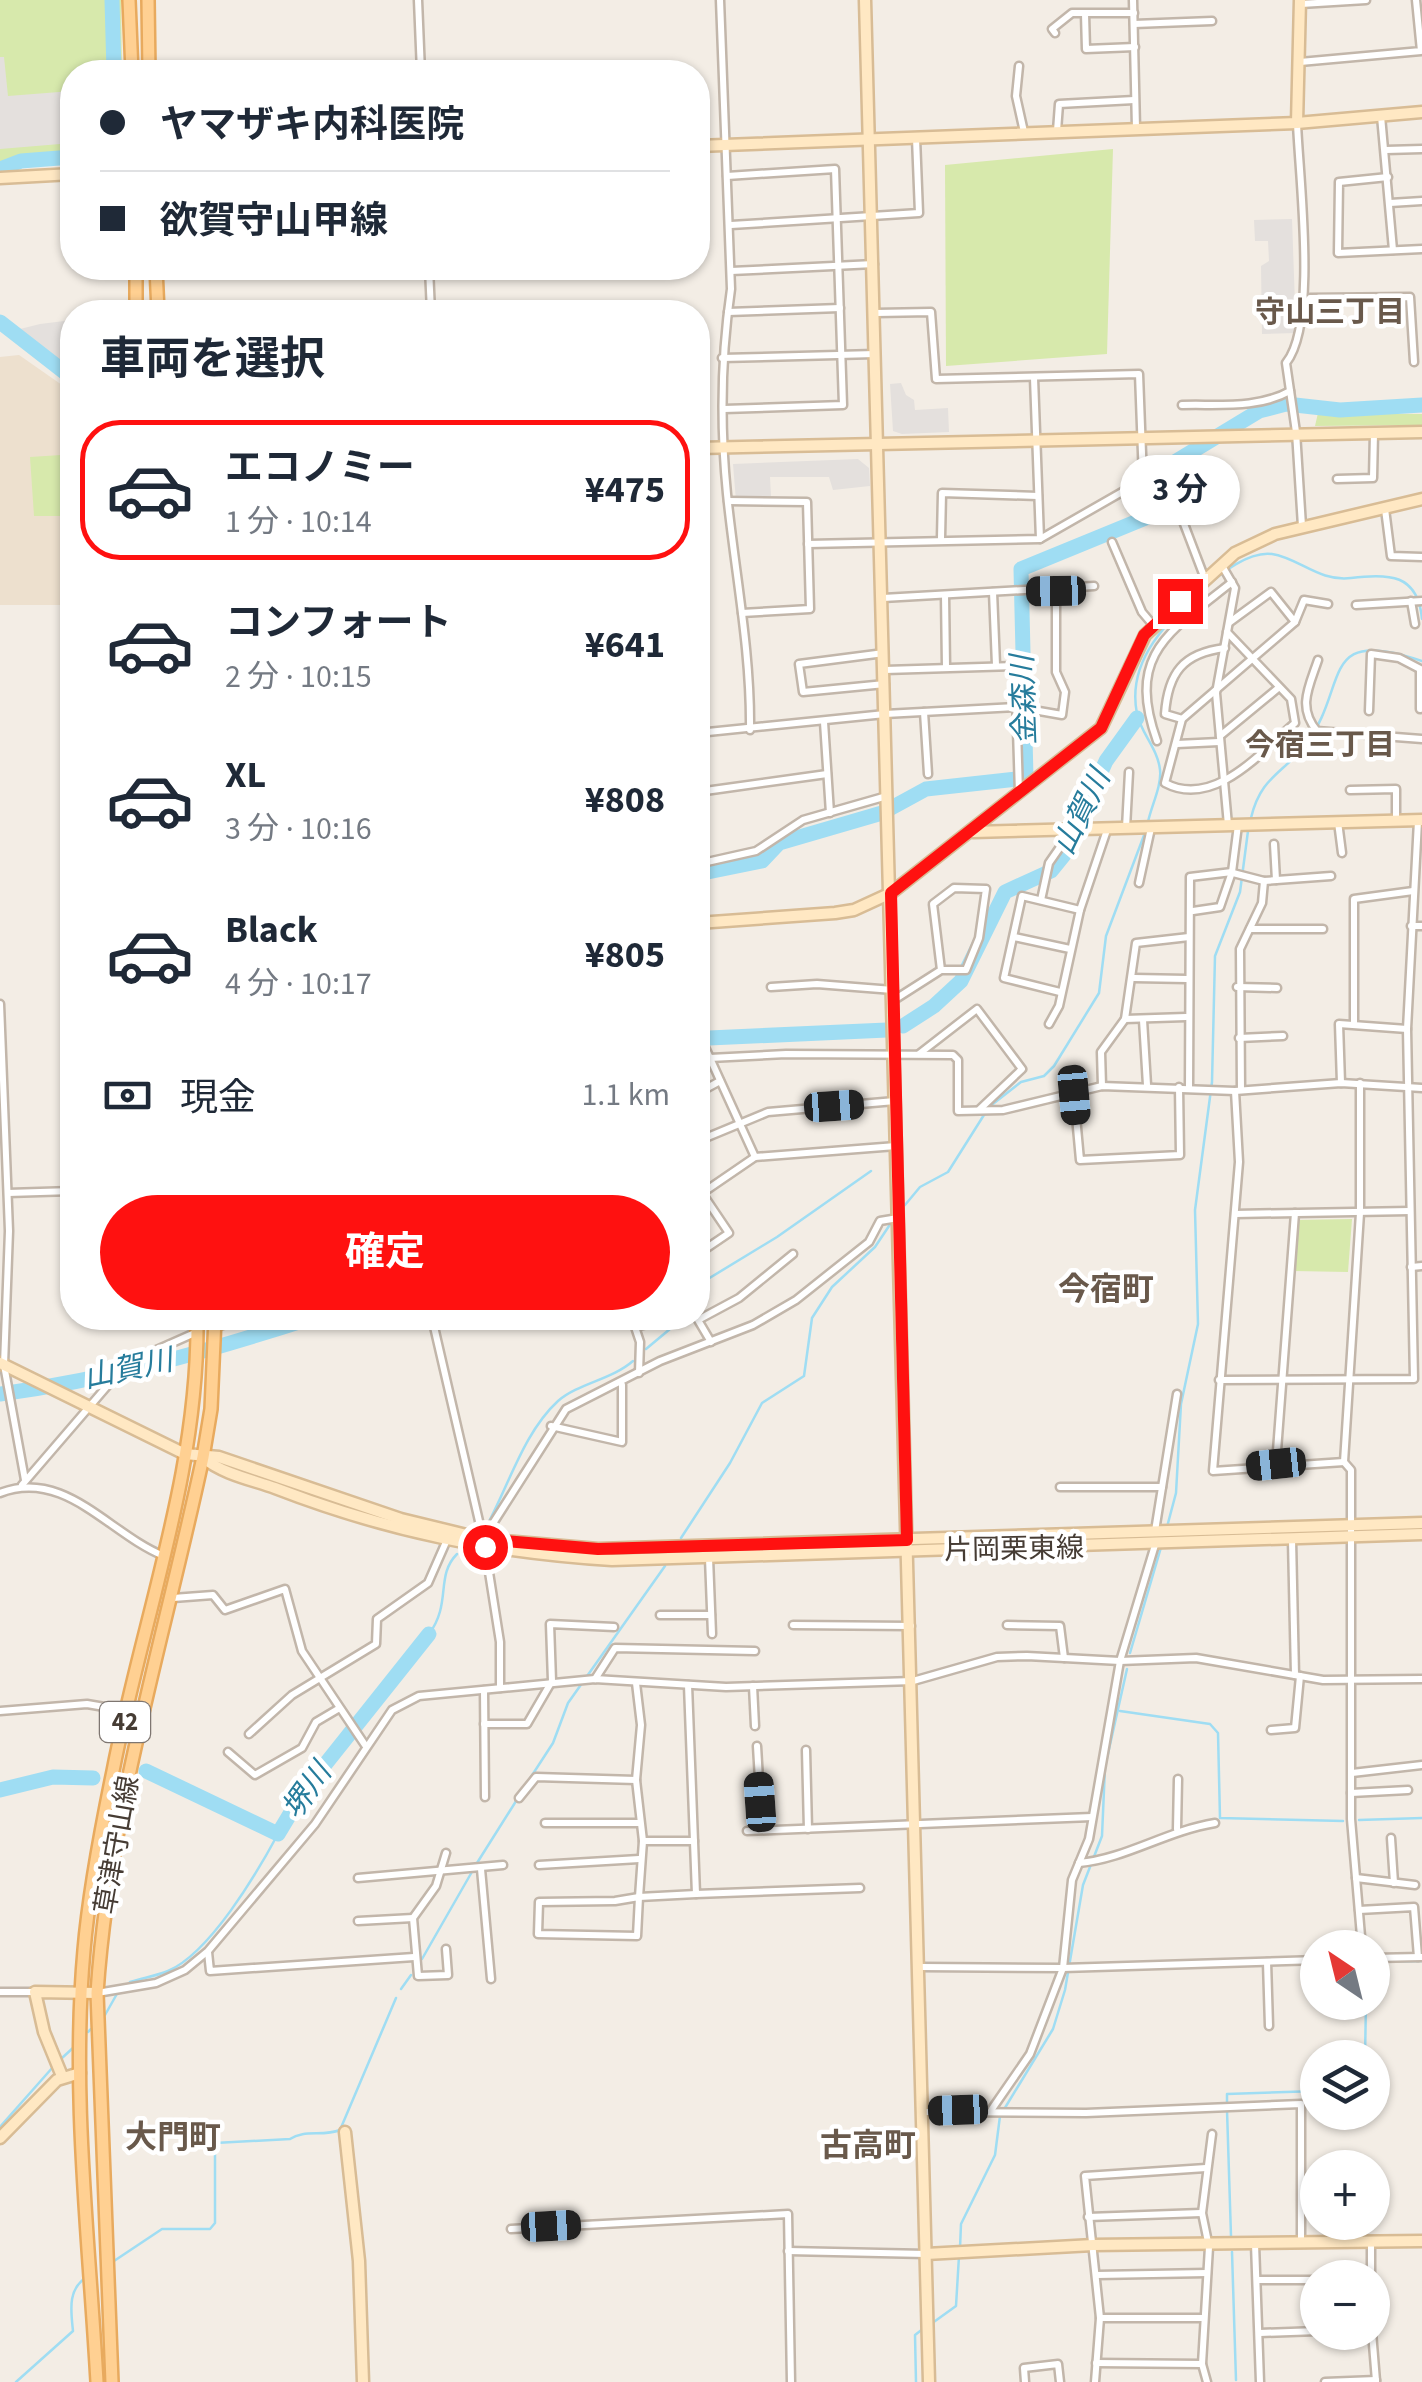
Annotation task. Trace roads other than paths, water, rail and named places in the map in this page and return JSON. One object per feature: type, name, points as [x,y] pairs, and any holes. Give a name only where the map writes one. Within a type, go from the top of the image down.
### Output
[{"type":"main road","points":[[129,0],[132,60]]},
{"type":"main road","points":[[148,0],[149,60]]},
{"type":"main road","name":"草津守山線","points":[[112,2382],[97,1994],[101,1929],[132,1763],[203,1457],[215,1330]]},
{"type":"main road","name":"草津守山線","points":[[97,2382],[80,2073],[84,1950],[106,1815],[185,1454],[197,1332]]},
{"type":"street","points":[[418,0],[420,60]]},
{"type":"street","points":[[720,0],[731,226],[731,272],[722,358],[725,447],[750,730]]},
{"type":"street","points":[[864,0],[876,313],[929,2382]]},
{"type":"street","points":[[1133,0],[1136,128]]},
{"type":"street","points":[[1302,528],[1296,432],[1286,363],[1298,348],[1304,306],[1297,122],[1300,2],[1366,0]]},
{"type":"street","points":[[1300,62],[1420,51],[1416,0]]},
{"type":"street","points":[[1054,33],[1052,30],[1072,13],[1134,13]]},
{"type":"street","points":[[1086,14],[1086,48],[1135,48]]},
{"type":"street","points":[[1134,24],[1212,20]]},
{"type":"street","points":[[1019,66],[1016,96],[1024,132]]},
{"type":"street","points":[[1056,131],[1059,104],[1134,100]]},
{"type":"street","points":[[710,146],[1297,122],[1422,112]]},
{"type":"street","points":[[1380,115],[1392,250]]},
{"type":"street","points":[[731,226],[919,213],[916,136]]},
{"type":"street","points":[[1386,150],[1422,148]]},
{"type":"street","points":[[724,409],[843,405],[835,169],[727,176]]},
{"type":"street","points":[[0,178],[60,175]]},
{"type":"street","points":[[1388,177],[1339,182],[1338,253],[1422,248]]},
{"type":"street","points":[[1390,203],[1422,201]]},
{"type":"street","points":[[731,272],[874,264]]},
{"type":"street","points":[[1304,306],[1310,298],[1410,296],[1414,362]]},
{"type":"street","points":[[728,312],[840,308]]},
{"type":"street","points":[[808,544],[941,538],[1040,539],[1144,480],[1139,374],[936,379],[931,312],[876,313]]},
{"type":"street","points":[[722,358],[876,354]]},
{"type":"street","points":[[1034,378],[1040,539]]},
{"type":"street","points":[[1182,405],[1272,402],[1290,392]]},
{"type":"street","points":[[1337,479],[1373,478],[1374,432]]},
{"type":"street","points":[[710,448],[1422,432]]},
{"type":"street","points":[[710,922],[854,910],[891,893],[972,832],[1108,719],[1136,649],[1154,625],[1221,564],[1259,539],[1422,499],[1422,489]]},
{"type":"street","points":[[941,538],[942,493],[1038,496]]},
{"type":"street","points":[[728,501],[807,502],[810,609],[742,613]]},
{"type":"street","points":[[1204,579],[1180,516],[1212,503]]},
{"type":"street","points":[[1385,509],[1391,556],[1422,557]]},
{"type":"street","points":[[1112,542],[1142,612],[1154,625]]},
{"type":"street","points":[[1193,911],[1220,907],[1234,874],[1233,826],[1223,784],[1216,691],[1235,588],[1221,564]]},
{"type":"street","points":[[1156,741],[1144,704],[1145,680],[1156,651],[1232,582]]},
{"type":"street","points":[[883,598],[1094,586]]},
{"type":"street","points":[[710,732],[924,712],[1016,708],[1062,715],[1066,708],[1065,692],[1056,672],[1056,591]]},
{"type":"street","points":[[993,592],[996,665]]},
{"type":"street","points":[[1228,627],[1271,592],[1295,622]]},
{"type":"street","points":[[945,594],[946,667]]},
{"type":"street","points":[[1228,627],[1250,660],[1290,699],[1294,724],[1223,784],[1173,788],[1164,783],[1182,719],[1216,691],[1250,660],[1295,622],[1304,600],[1328,604]]},
{"type":"street","points":[[1356,605],[1422,600]]},
{"type":"street","points":[[1410,601],[1414,624]]},
{"type":"street","points":[[1182,719],[1166,714],[1167,684],[1184,661],[1204,650],[1225,648]]},
{"type":"street","points":[[885,653],[799,664],[802,692],[886,684]]},
{"type":"street","points":[[1369,711],[1371,654],[1400,658],[1421,670],[1420,708]]},
{"type":"street","points":[[1318,660],[1304,704],[1306,718],[1317,731],[1422,739]]},
{"type":"street","points":[[885,670],[1016,666],[1019,794]]},
{"type":"street","points":[[1177,744],[1219,739],[1277,689]]},
{"type":"street","points":[[924,712],[928,774]]},
{"type":"street","points":[[824,722],[830,812]]},
{"type":"street","points":[[1126,829],[1129,772]]},
{"type":"street","points":[[710,790],[828,774]]},
{"type":"street","points":[[1350,790],[1396,789],[1396,821]]},
{"type":"street","points":[[710,861],[756,851],[803,820],[888,795]]},
{"type":"street","points":[[972,832],[1420,820],[1407,1029],[1410,1267],[1418,1350],[1414,1379],[1219,1380]]},
{"type":"street","points":[[1338,822],[1342,853]]},
{"type":"street","points":[[1139,884],[1151,828]]},
{"type":"street","points":[[1041,900],[1049,863],[1072,830]]},
{"type":"street","points":[[1049,1024],[1107,830]]},
{"type":"street","points":[[1274,844],[1276,880]]},
{"type":"street","points":[[1189,1088],[1186,1016],[1193,911],[1190,877],[1234,874],[1264,881],[1331,876]]},
{"type":"street","points":[[1264,881],[1262,902],[1240,949],[1235,1214],[1214,1470],[1344,1462]]},
{"type":"street","points":[[771,987],[817,984],[894,995],[941,970],[966,970],[980,938],[986,890],[954,888],[933,904],[941,970]]},
{"type":"street","points":[[1354,1024],[1354,899],[1414,892]]},
{"type":"street","points":[[1060,992],[1004,978],[1022,896],[1080,910]]},
{"type":"street","points":[[1411,926],[1422,926]]},
{"type":"street","points":[[1250,930],[1323,929]]},
{"type":"street","points":[[1102,1086],[1101,1052],[1125,1019],[1134,978],[1136,942],[1189,937]]},
{"type":"street","points":[[1014,938],[1070,950]]},
{"type":"street","points":[[1134,978],[1188,979]]},
{"type":"street","points":[[1237,987],[1277,988]]},
{"type":"street","points":[[0,1004],[8,1192],[2,1364],[23,1482]]},
{"type":"street","points":[[918,1055],[977,1008],[1022,1068],[982,1110]]},
{"type":"street","points":[[1125,1019],[1186,1016]]},
{"type":"street","points":[[1144,1020],[1147,1085]]},
{"type":"street","points":[[1341,1083],[1339,1024],[1407,1029]]},
{"type":"street","points":[[1238,1038],[1283,1036]]},
{"type":"street","points":[[755,1157],[710,1058],[864,1052],[953,1055],[958,1060],[958,1111],[995,1110],[1102,1086],[1238,1091],[1341,1083],[1422,1088]]},
{"type":"street","points":[[710,1087],[720,1082]]},
{"type":"street","points":[[1360,1084],[1360,1213],[1344,1462],[1351,1470],[1351,1793],[1361,1930]]},
{"type":"street","points":[[1074,1095],[1080,1160],[1180,1155],[1180,1087]]},
{"type":"street","points":[[710,1135],[737,1122],[782,1109],[896,1101]]},
{"type":"street","points":[[710,1188],[755,1157],[897,1146]]},
{"type":"street","points":[[8,1192],[60,1191]]},
{"type":"street","points":[[710,1208],[730,1234],[710,1246]]},
{"type":"street","points":[[1235,1214],[1410,1211]]},
{"type":"street","points":[[1276,1464],[1294,1213]]},
{"type":"street","points":[[484,1543],[522,1483],[551,1426],[578,1399],[622,1384],[753,1325],[796,1300],[868,1242],[880,1221],[899,1218]]},
{"type":"street","points":[[710,1314],[739,1298],[793,1254]]},
{"type":"street","points":[[1410,1267],[1422,1266]]},
{"type":"street","points":[[435,1330],[484,1543],[500,1642],[500,1688]]},
{"type":"street","points":[[635,1330],[640,1342],[638,1374]]},
{"type":"street","points":[[704,1330],[712,1342]]},
{"type":"street","points":[[0,1493],[23,1482],[128,1362],[197,1332]]},
{"type":"street","name":"片岡栗東線","points":[[2,1364],[185,1454],[218,1457],[484,1543],[612,1560],[1162,1531],[1422,1534]]},
{"type":"street","points":[[551,1426],[622,1442],[622,1384]]},
{"type":"street","points":[[1162,1531],[1162,1487],[1176,1394]]},
{"type":"street","name":"片岡栗東線","points":[[203,1457],[339,1513],[446,1542],[598,1549],[1155,1545],[1292,1540],[1422,1523]]},
{"type":"street","points":[[23,1482],[57,1490],[118,1526],[135,1544],[164,1556]]},
{"type":"street","points":[[1060,1487],[1162,1487]]},
{"type":"street","points":[[1271,1730],[1295,1728],[1292,1540]]},
{"type":"street","points":[[249,1734],[292,1695],[376,1644],[376,1618],[428,1583],[446,1542]]},
{"type":"street","points":[[992,2109],[1030,2054],[1063,1968],[1072,1880],[1092,1817],[1120,1661],[1155,1545]]},
{"type":"street","points":[[709,1557],[712,1634]]},
{"type":"street","points":[[172,1598],[213,1594],[225,1610],[286,1589],[302,1651],[366,1745]]},
{"type":"street","points":[[660,1615],[711,1615]]},
{"type":"street","points":[[484,1724],[528,1724],[552,1682],[550,1624],[614,1627]]},
{"type":"street","points":[[793,1625],[911,1626]]},
{"type":"street","points":[[1007,1625],[1060,1626],[1064,1658]]},
{"type":"street","points":[[592,1680],[615,1648],[755,1651]]},
{"type":"street","points":[[0,1992],[97,1994],[156,1983],[185,1970],[208,1950],[316,1824],[366,1745],[392,1710],[406,1700],[578,1680],[754,1686],[913,1681],[997,1657],[1120,1661],[1196,1658],[1297,1676],[1353,1681],[1422,1680]]},
{"type":"street","points":[[636,1682],[641,1725],[636,1780],[642,1841],[639,1859],[639,1896],[636,1936],[538,1934],[539,1902],[615,1902],[639,1896],[860,1888]]},
{"type":"street","points":[[688,1685],[696,1894]]},
{"type":"street","points":[[754,1686],[755,1726]]},
{"type":"street","points":[[484,1690],[485,1797]]},
{"type":"street","points":[[0,1711],[87,1704],[128,1711]]},
{"type":"street","points":[[228,1752],[256,1776],[302,1748],[316,1722],[338,1709]]},
{"type":"street","points":[[757,1746],[762,1830]]},
{"type":"street","points":[[806,1750],[808,1828]]},
{"type":"street","points":[[1352,1773],[1422,1765]]},
{"type":"street","points":[[519,1798],[536,1777],[636,1780]]},
{"type":"street","points":[[1177,1829],[1178,1779]]},
{"type":"street","points":[[1351,1793],[1408,1790]]},
{"type":"street","points":[[748,1831],[1092,1817]]},
{"type":"street","points":[[545,1823],[640,1822]]},
{"type":"street","points":[[1078,1864],[1102,1862],[1177,1829],[1215,1823]]},
{"type":"street","points":[[1391,1838],[1394,1883]]},
{"type":"street","points":[[642,1841],[694,1840]]},
{"type":"street","points":[[446,1854],[436,1886],[413,1918],[418,1976],[448,1975],[446,1949]]},
{"type":"street","points":[[539,1865],[639,1859]]},
{"type":"street","points":[[358,1878],[502,1865]]},
{"type":"street","points":[[479,1869],[492,1979]]},
{"type":"street","points":[[1356,1878],[1415,1885]]},
{"type":"street","points":[[1359,1910],[1414,1907],[1420,1957],[1390,1958]]},
{"type":"street","points":[[358,1921],[413,1918]]},
{"type":"street","points":[[208,1950],[210,1972],[414,1957]]},
{"type":"street","points":[[921,1966],[1063,1968],[1300,1961]]},
{"type":"street","points":[[1267,1962],[1269,2026]]},
{"type":"street","points":[[35,1992],[49,2048],[62,2076]]},
{"type":"street","points":[[0,2138],[62,2076],[80,2073]]},
{"type":"street","points":[[925,2112],[992,2109],[1086,2113],[1301,2104],[1301,2242]]},
{"type":"street","points":[[345,2132],[358,2261],[363,2382]]},
{"type":"street","points":[[1207,2382],[1202,2364],[1209,2247],[1202,2213],[1212,2134]]},
{"type":"street","points":[[1095,2382],[1100,2318],[1085,2176],[1206,2168]]},
{"type":"street","points":[[1088,2217],[1202,2213]]},
{"type":"street","points":[[511,2228],[788,2214],[791,2382]]},
{"type":"street","points":[[788,2252],[926,2254],[1093,2245],[1209,2247],[1422,2241]]},
{"type":"street","points":[[1371,2242],[1371,2260]]},
{"type":"street","points":[[1255,2244],[1260,2382]]},
{"type":"street","points":[[1096,2276],[1207,2273]]},
{"type":"street","points":[[1258,2280],[1300,2280]]},
{"type":"street","points":[[1100,2318],[1204,2318]]},
{"type":"street","points":[[1260,2333],[1300,2332]]},
{"type":"street","points":[[1325,2382],[1376,2381],[1373,2350]]},
{"type":"street","points":[[1096,2363],[1202,2364]]},
{"type":"street","points":[[1025,2382],[1024,2368],[1058,2364],[1060,2382]]},
{"type":"waterway","points":[[112,0],[114,60]]},
{"type":"waterway","points":[[0,169],[21,161],[60,158]]},
{"type":"waterway","name":"金森川","points":[[0,322],[60,369]]},
{"type":"waterway","name":"金森川","points":[[710,872],[762,861],[779,843],[882,813],[926,789],[1026,778],[1021,569],[1160,512],[1155,474],[1259,411],[1286,404],[1340,410],[1422,405]]},
{"type":"waterway","points":[[1148,822],[1160,770],[1137,714],[1138,676],[1144,659],[1165,628],[1219,576],[1245,559],[1272,554],[1329,576],[1389,577],[1408,585],[1415,593],[1422,619]]},
{"type":"waterway","points":[[1251,818],[1267,784],[1306,744],[1341,667],[1351,656],[1366,651],[1389,652],[1422,661]]},
{"type":"waterway","name":"山賀川","points":[[903,1026],[934,1006],[961,981],[1005,892],[1051,871],[1064,855],[1106,761],[1137,718]]},
{"type":"waterway","points":[[905,1205],[920,1187],[948,1172],[989,1107],[1021,1082],[1044,1076],[1054,1066],[1099,993],[1106,936],[1146,830]]},
{"type":"waterway","points":[[1167,1527],[1176,1493],[1181,1404],[1198,1324],[1195,1210],[1212,1082],[1215,956],[1240,892],[1248,831]]},
{"type":"waterway","name":"山賀川","points":[[710,1038],[887,1030]]},
{"type":"waterway","points":[[710,1278],[777,1237],[871,1171]]},
{"type":"waterway","points":[[681,1538],[730,1463],[762,1403],[804,1376],[812,1318],[832,1287],[875,1247],[891,1223]]},
{"type":"waterway","name":"山賀川","points":[[0,1394],[157,1363],[272,1330]]},
{"type":"waterway","points":[[646,1349],[669,1330]]},
{"type":"waterway","points":[[485,1529],[526,1445],[546,1414],[566,1395],[633,1361]]},
{"type":"waterway","points":[[1130,1653],[1162,1544]]},
{"type":"waterway","points":[[429,1634],[440,1612],[450,1562],[457,1554]]},
{"type":"waterway","points":[[527,1783],[553,1743],[568,1703],[665,1566]]},
{"type":"waterway","name":"堺川","points":[[146,1771],[278,1834],[304,1791],[429,1634]]},
{"type":"waterway","points":[[960,2248],[961,2224],[995,2155],[1000,2116],[1053,2029],[1065,1990],[1083,1885],[1102,1836],[1105,1767],[1127,1669]]},
{"type":"waterway","points":[[1120,1711],[1210,1724],[1218,1733],[1220,1818],[1343,1821]]},
{"type":"waterway","name":"堺川","points":[[0,1790],[53,1777],[93,1778]]},
{"type":"waterway","points":[[477,1863],[518,1798]]},
{"type":"waterway","points":[[1359,1820],[1422,1818]]},
{"type":"waterway","points":[[130,1982],[168,1971],[200,1947],[231,1910],[278,1834]]},
{"type":"waterway","points":[[422,1959],[473,1870]]},
{"type":"waterway","points":[[1390,1962],[1422,1961]]},
{"type":"waterway","points":[[401,1989],[411,1975]]},
{"type":"waterway","points":[[105,2015],[118,1992]]},
{"type":"waterway","points":[[111,2263],[162,2229],[210,2229],[215,2223],[215,2143],[290,2139],[340,2130],[396,1998]]},
{"type":"waterway","points":[[1365,2040],[1366,2020]]},
{"type":"waterway","points":[[88,2032],[91,2029]]},
{"type":"waterway","points":[[62,2058],[74,2047]]},
{"type":"waterway","points":[[0,2127],[53,2067]]},
{"type":"waterway","points":[[1227,2104],[1227,2094],[1300,2092]]},
{"type":"waterway","points":[[1227,2110],[1231,2236]]},
{"type":"waterway","points":[[1232,2252],[1236,2380]]},
{"type":"waterway","points":[[931,2324],[956,2306],[959,2256]]},
{"type":"waterway","points":[[16,2382],[73,2331],[73,2294],[87,2277]]},
{"type":"waterway","points":[[916,2382],[915,2335],[924,2328]]},
{"type":"district","name":"守山三丁目","points":[[1330,312]]},
{"type":"district","name":"今宿三丁目","points":[[1320,745]]},
{"type":"district","name":"今宿町","points":[[1106,1290]]},
{"type":"district","name":"大門町","points":[[173,2138]]},
{"type":"district","name":"古高町","points":[[868,2146]]}]
